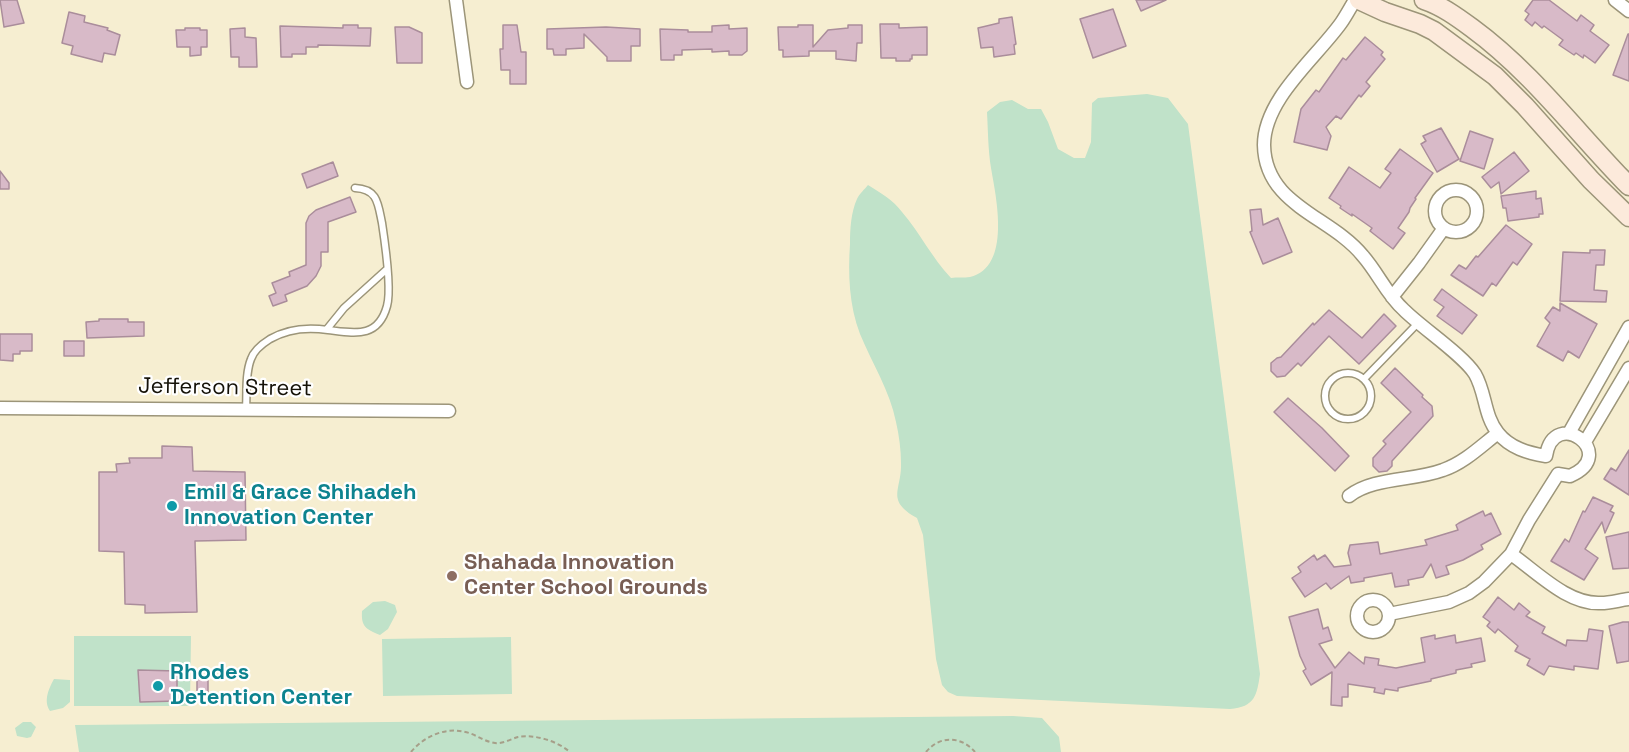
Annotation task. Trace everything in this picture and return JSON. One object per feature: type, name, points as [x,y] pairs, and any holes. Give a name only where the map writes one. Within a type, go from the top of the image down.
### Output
[{"type":"main road","points":[[1357,0],[1434,31],[1495,76],[1525,106],[1575,164],[1629,217]]},
{"type":"main road","points":[[1424,0],[1437,4],[1499,48],[1548,97],[1629,186]]},
{"type":"street","points":[[456,0],[467,82]]},
{"type":"street","points":[[1357,0],[1279,100],[1266,131],[1265,152],[1275,182],[1291,201],[1349,241],[1363,255],[1392,297],[1475,374],[1490,421],[1498,433],[1509,444],[1546,456]]},
{"type":"street","points":[[1392,297],[1444,228]]},
{"type":"street","points":[[1569,433],[1629,327]]},
{"type":"street","points":[[1585,442],[1629,368]]},
{"type":"street","name":"Jefferson Street","points":[[0,408],[449,411]]},
{"type":"street","points":[[1349,496],[1365,487],[1444,470],[1464,459],[1498,433]]},
{"type":"street","points":[[1569,433],[1577,435],[1585,442],[1589,450],[1585,467],[1570,476],[1558,474],[1552,469],[1546,456],[1552,441],[1558,436],[1569,433]]},
{"type":"street","points":[[1389,614],[1435,605],[1469,593],[1484,582],[1511,554],[1558,474]]},
{"type":"street","points":[[1511,554],[1575,599],[1600,603],[1629,599]]},
{"type":"lane","points":[[246,409],[251,358],[256,350],[267,341],[282,332],[300,329],[360,333],[378,324],[387,307],[389,297],[384,238],[375,196],[365,189],[355,188]]},
{"type":"lane","points":[[327,329],[344,308],[386,270]]},
{"type":"lane","points":[[1364,379],[1418,323]]},
{"type":"lane","points":[[1349,372],[1364,379],[1371,397],[1365,411],[1353,418],[1345,418],[1337,416],[1330,410],[1325,393],[1332,380],[1349,372]]},
{"type":"path","points":[[411,752],[425,739],[446,730],[467,732],[498,744],[519,737],[532,736],[562,745],[570,752]]},
{"type":"path","points":[[926,752],[939,741],[950,739],[966,743],[975,752]]},
{"type":"green space","points":[[1147,94],[1168,98],[1188,124],[1260,674],[1258,688],[1250,703],[1230,709],[957,696],[948,692],[942,685],[936,659],[923,535],[917,518],[907,512],[898,500],[901,453],[893,411],[860,334],[854,312],[849,267],[852,215],[855,204],[868,185],[878,191],[891,200],[915,228],[951,278],[970,277],[983,271],[992,260],[998,230],[996,196],[989,154],[987,112],[1000,102],[1012,100],[1028,109],[1041,109],[1058,149],[1074,158],[1085,158],[1091,142],[1092,103],[1098,98]]},
{"type":"green space","points":[[385,601],[395,605],[397,612],[388,629],[380,635],[365,627],[362,621],[362,611],[373,602]]},
{"type":"green space","points":[[74,636],[191,636],[190,706],[74,706]]},
{"type":"green space","points":[[511,637],[512,694],[383,696],[382,639]]},
{"type":"green space","points":[[54,679],[70,680],[70,702],[63,708],[50,711],[47,699]]},
{"type":"green space","points":[[1013,716],[1042,718],[1059,737],[1061,752],[79,752],[75,725]]},
{"type":"green space","points":[[23,722],[31,722],[36,727],[31,737],[17,736],[15,728]]},
{"type":"building","points":[[0,0],[17,0],[24,23],[4,27]]},
{"type":"building","points":[[1136,0],[1166,0],[1141,11]]},
{"type":"building","points":[[1533,0],[1549,0],[1577,21],[1581,15],[1594,25],[1590,31],[1609,45],[1595,63],[1584,55],[1583,58],[1576,53],[1574,55],[1559,45],[1563,40],[1544,26],[1542,28],[1535,22],[1532,26],[1525,20],[1529,14],[1525,11]]},
{"type":"building","points":[[1113,9],[1126,46],[1093,58],[1080,19]]},
{"type":"building","points":[[69,12],[85,16],[84,22],[108,28],[107,30],[120,35],[115,55],[104,53],[102,62],[71,54],[73,46],[62,43]]},
{"type":"building","points":[[1012,17],[1016,44],[1014,45],[1015,54],[994,57],[993,47],[981,48],[978,28],[999,23],[999,19]]},
{"type":"building","points":[[880,24],[899,24],[899,28],[927,27],[927,55],[912,55],[910,61],[881,58]]},
{"type":"building","points":[[343,25],[371,28],[370,46],[318,45],[318,47],[306,47],[306,54],[281,57],[280,26],[343,28]]},
{"type":"building","points":[[503,25],[517,25],[521,52],[526,52],[526,84],[510,84],[510,70],[501,70],[500,49],[503,49]]},
{"type":"building","points":[[729,25],[729,29],[747,28],[747,51],[742,55],[729,55],[729,51],[712,52],[712,49],[682,50],[682,55],[674,55],[674,60],[661,60],[660,29],[712,32],[712,26]]},
{"type":"building","points":[[798,25],[813,25],[813,47],[828,30],[848,28],[848,25],[862,25],[862,43],[857,43],[856,61],[836,59],[836,51],[809,51],[809,56],[783,57],[783,50],[779,50],[778,27],[798,27]]},
{"type":"building","points":[[395,27],[409,27],[422,33],[422,63],[397,63]]},
{"type":"building","points":[[606,27],[640,29],[640,46],[631,46],[631,61],[607,61],[607,57],[584,34],[584,48],[566,49],[566,55],[554,55],[553,49],[547,49],[547,29]]},
{"type":"building","points":[[185,28],[207,30],[207,47],[201,47],[201,55],[190,56],[190,47],[177,47],[176,30],[185,30]]},
{"type":"building","points":[[245,28],[245,37],[256,38],[257,67],[239,67],[239,57],[231,57],[230,29]]},
{"type":"building","points":[[1629,34],[1629,81],[1613,75]]},
{"type":"building","points":[[1365,37],[1383,52],[1381,55],[1385,59],[1366,82],[1370,86],[1361,97],[1359,95],[1341,119],[1336,116],[1326,127],[1331,136],[1327,150],[1294,142],[1301,109],[1316,90],[1319,92],[1343,58],[1346,60]]},
{"type":"building","points":[[1441,128],[1459,159],[1437,172],[1421,144],[1426,141],[1423,136]]},
{"type":"building","points":[[1470,131],[1493,139],[1484,169],[1460,161]]},
{"type":"building","points":[[1400,149],[1433,173],[1398,228],[1405,233],[1393,249],[1370,231],[1372,228],[1340,208],[1341,206],[1329,198],[1349,167],[1380,188],[1391,173],[1385,169]]},
{"type":"building","points":[[1514,152],[1529,171],[1501,194],[1499,182],[1491,188],[1482,177]]},
{"type":"building","points":[[333,162],[338,176],[307,188],[302,174]]},
{"type":"building","points":[[0,171],[9,183],[9,189],[0,189]]},
{"type":"building","points":[[1536,191],[1536,199],[1541,198],[1543,214],[1539,214],[1539,217],[1508,221],[1501,196]]},
{"type":"building","points":[[350,197],[356,212],[328,222],[328,252],[321,252],[321,266],[316,276],[307,286],[285,295],[287,301],[273,306],[269,296],[276,293],[272,283],[290,276],[289,272],[306,265],[306,223],[309,216],[316,210]]},
{"type":"building","points":[[1261,209],[1263,225],[1278,218],[1292,252],[1263,264],[1250,232],[1252,231],[1250,210]]},
{"type":"building","points":[[1506,225],[1532,244],[1517,265],[1513,262],[1496,286],[1492,283],[1483,296],[1451,275],[1459,265],[1466,269]]},
{"type":"building","points":[[1590,250],[1605,250],[1604,265],[1596,265],[1594,290],[1607,291],[1606,302],[1560,301],[1563,252],[1590,253]]},
{"type":"building","points":[[1442,289],[1477,315],[1462,334],[1437,316],[1444,307],[1434,300]]},
{"type":"building","points":[[1560,303],[1597,324],[1579,358],[1568,351],[1563,361],[1537,346],[1550,323],[1545,318],[1553,307],[1560,311]]},
{"type":"building","points":[[1329,310],[1362,338],[1384,314],[1396,326],[1359,364],[1329,336],[1301,366],[1298,363],[1285,376],[1277,377],[1271,371],[1271,363],[1281,357],[1313,323],[1314,325]]},
{"type":"building","points":[[99,319],[128,319],[128,322],[144,322],[144,336],[87,338],[86,322],[99,321]]},
{"type":"building","points":[[0,334],[32,334],[32,351],[20,351],[20,354],[13,354],[13,361],[0,360]]},
{"type":"building","points":[[64,341],[84,341],[84,356],[64,356]]},
{"type":"building","points":[[1395,368],[1432,406],[1433,416],[1392,461],[1392,466],[1387,471],[1379,472],[1373,466],[1373,458],[1386,444],[1383,441],[1411,412],[1381,383]]},
{"type":"building","points":[[1288,398],[1349,456],[1335,471],[1274,412]]},
{"type":"building","name":"Emil & Grace Shihadeh Innovation Center","points":[[162,446],[192,447],[193,471],[245,472],[246,540],[195,541],[197,612],[145,613],[145,605],[125,604],[124,552],[99,551],[99,472],[117,472],[116,464],[130,463],[129,458],[162,458]]},
{"type":"building","points":[[1629,450],[1629,495],[1604,479],[1611,468],[1616,471]]},
{"type":"building","points":[[1593,497],[1613,506],[1610,511],[1614,513],[1605,533],[1602,522],[1585,549],[1598,558],[1584,580],[1551,561],[1565,539],[1569,542],[1583,511],[1585,512]]},
{"type":"building","points":[[1483,511],[1485,516],[1491,513],[1501,534],[1481,545],[1483,549],[1446,566],[1449,574],[1436,578],[1431,564],[1423,577],[1408,580],[1409,585],[1395,587],[1392,573],[1351,583],[1349,576],[1331,589],[1326,583],[1305,597],[1292,578],[1301,572],[1298,567],[1314,555],[1317,560],[1325,555],[1334,567],[1351,565],[1348,553],[1350,545],[1378,542],[1380,554],[1427,545],[1425,540],[1458,530],[1456,525]]},
{"type":"building","points":[[1629,532],[1629,568],[1613,569],[1606,537]]},
{"type":"building","points":[[1498,597],[1514,610],[1519,603],[1530,612],[1526,616],[1545,627],[1542,633],[1566,646],[1567,640],[1587,641],[1589,629],[1603,631],[1598,669],[1574,666],[1574,670],[1549,666],[1544,675],[1527,665],[1530,659],[1515,651],[1518,646],[1498,629],[1495,633],[1487,626],[1490,622],[1483,617]]},
{"type":"building","points":[[1318,609],[1323,629],[1328,627],[1332,640],[1319,644],[1335,668],[1349,652],[1364,664],[1365,657],[1379,659],[1378,665],[1396,668],[1425,662],[1421,638],[1435,635],[1435,639],[1455,635],[1456,643],[1481,638],[1485,661],[1471,664],[1472,667],[1456,670],[1456,673],[1431,679],[1431,681],[1398,688],[1398,691],[1385,689],[1384,694],[1374,692],[1375,688],[1348,684],[1348,697],[1342,697],[1342,706],[1331,705],[1332,672],[1311,685],[1303,671],[1306,669],[1289,617]]},
{"type":"building","points":[[1629,622],[1629,661],[1617,663],[1609,626]]},
{"type":"building","name":"Rhodes Detention Center","points":[[138,670],[177,671],[177,701],[140,702]]},
{"type":"building","points":[[197,676],[208,676],[208,695],[197,695]]},
{"type":"place","name":"Emil & Grace Shihadeh Innovation Center","points":[[172,506]]},
{"type":"place","name":"Shahada Innovation Center School Grounds","points":[[452,576]]},
{"type":"place","name":"Rhodes Detention Center","points":[[158,686]]}]
